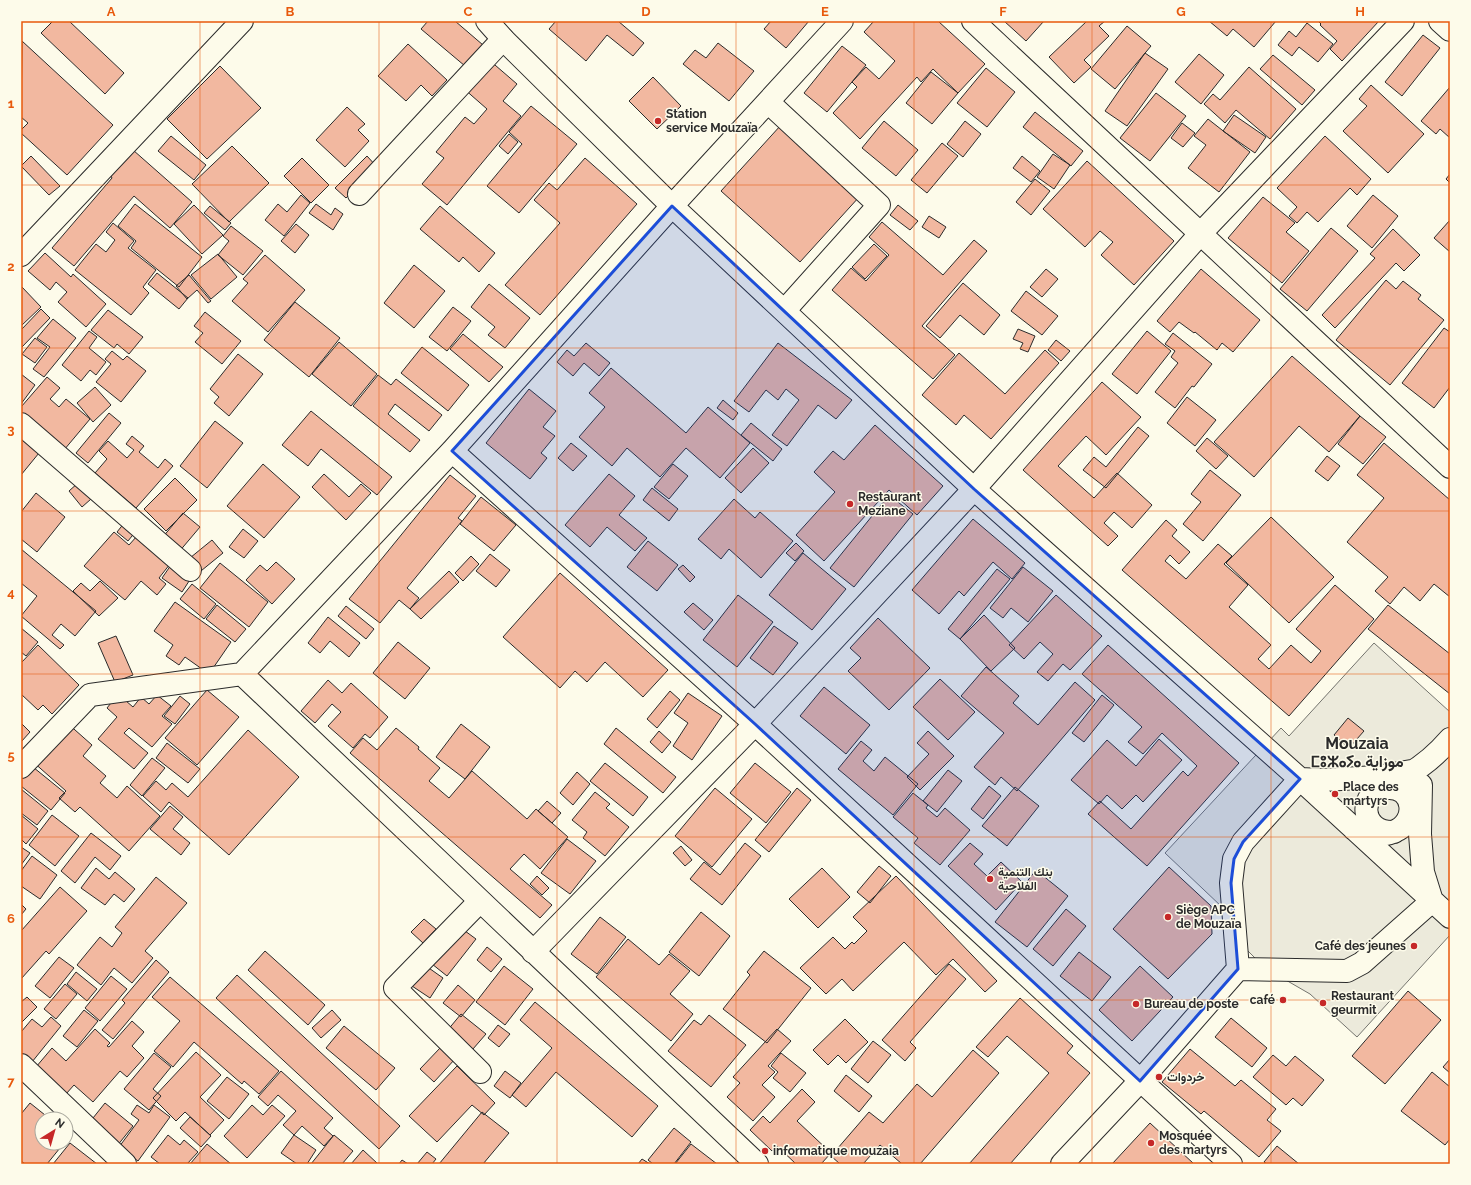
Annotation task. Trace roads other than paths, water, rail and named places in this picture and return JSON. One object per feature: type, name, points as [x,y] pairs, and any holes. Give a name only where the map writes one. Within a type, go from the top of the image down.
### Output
[{"type":"street","points":[[21,255],[242,21]]},
{"type":"street","points":[[487,21],[503,39],[672,206],[785,310],[974,489],[1300,779],[1366,831],[1432,901],[1450,917]]},
{"type":"street","points":[[21,767],[90,696],[242,674],[452,451],[672,206],[842,21]]},
{"type":"street","points":[[973,21],[1450,467]]},
{"type":"street","points":[[533,952],[755,724],[974,489],[1201,233],[1403,21]]},
{"type":"street","points":[[1440,21],[1450,30]]},
{"type":"street","points":[[359,194],[503,39]]},
{"type":"street","points":[[768,102],[879,205],[785,310]]},
{"type":"street","points":[[21,424],[190,570]]},
{"type":"street","points":[[452,451],[755,724],[1231,1164]]},
{"type":"street","points":[[242,674],[757,1164]]},
{"type":"street","points":[[1402,824],[1419,777],[1445,745]]},
{"type":"street","points":[[1300,779],[1323,780],[1377,777],[1419,777]]},
{"type":"street","points":[[1366,831],[1366,807],[1373,794],[1379,790],[1419,777]]},
{"type":"street","points":[[1419,777],[1420,834],[1423,872],[1432,901]]},
{"type":"street","points":[[1062,1164],[1140,1081],[1238,969],[1231,883],[1234,859],[1243,842],[1300,779]]},
{"type":"street","points":[[1366,831],[1369,821],[1374,826],[1387,832],[1402,824],[1411,810],[1406,796],[1400,791],[1393,788],[1379,790]]},
{"type":"street","points":[[480,900],[394,988],[480,1072]]},
{"type":"street","points":[[1238,969],[1347,971],[1362,963],[1432,901]]},
{"type":"street","points":[[21,1066],[125,1164]]},
{"type":"place","name":"Station service Mouzaïa","points":[[658,121]]},
{"type":"place","name":"Restaurant Meziane","points":[[850,504]]},
{"type":"place","name":"Place des martyrs","points":[[1335,794]]},
{"type":"place","name":"بنك التنمية الفلاحية","points":[[990,879]]},
{"type":"place","name":"Siège APC de Mouzaïa","points":[[1168,917]]},
{"type":"place","name":"Café des jeunes","points":[[1414,946]]},
{"type":"place","name":"café","points":[[1283,1000]]},
{"type":"place","name":"Restaurant geurmit","points":[[1323,1003]]},
{"type":"place","name":"Bureau de poste","points":[[1136,1004]]},
{"type":"place","name":"خردوات","points":[[1159,1077]]},
{"type":"place","name":"Mosquée des martyrs","points":[[1151,1143]]},
{"type":"place","name":"informatique mouzaia","points":[[765,1151]]},
{"type":"district","name":"Mouzaia ⵎⵓⵣⴰⵢⴰ موزاية","points":[[1357,752]]}]
